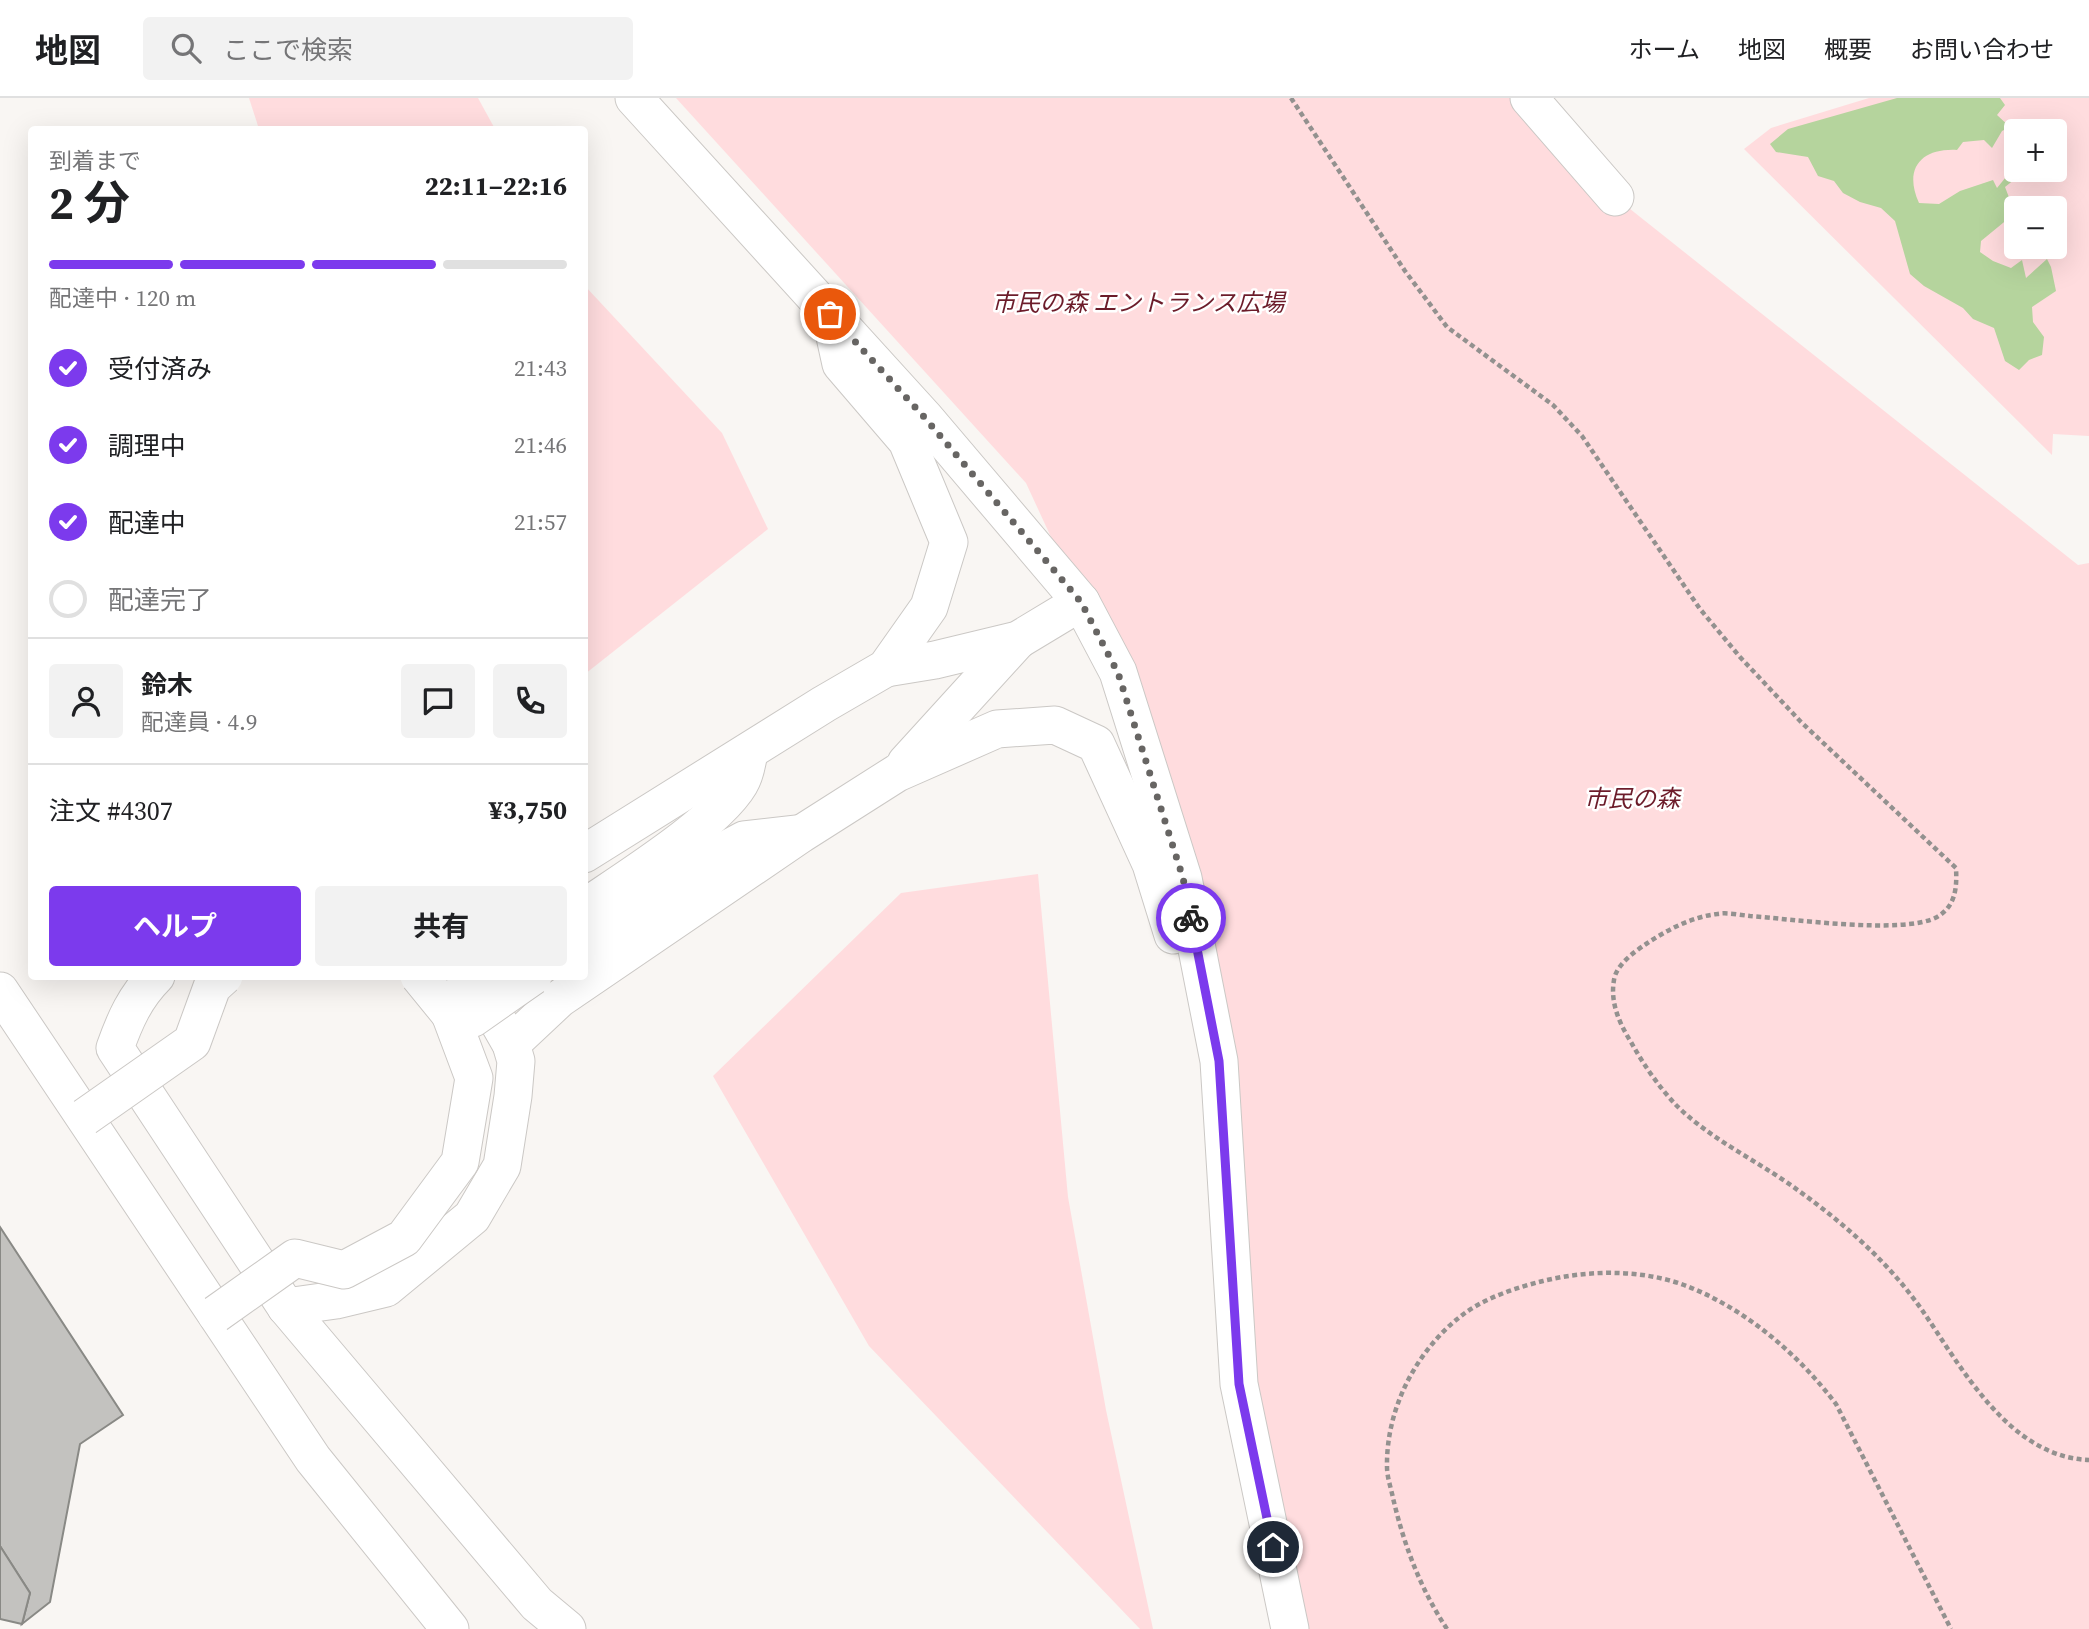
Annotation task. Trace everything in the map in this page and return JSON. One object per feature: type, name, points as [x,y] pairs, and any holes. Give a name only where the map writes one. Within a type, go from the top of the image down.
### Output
[{"type":"street","points":[[634,98],[925,418],[1081,602],[1118,673],[1183,878],[1219,1061],[1239,1384],[1290,1629]]},
{"type":"street","points":[[1529,98],[1615,197]]},
{"type":"street","points":[[830,314],[841,364],[908,441],[948,542],[929,607],[886,668]]},
{"type":"street","points":[[897,774],[1018,640],[1081,602]]},
{"type":"street","points":[[588,851],[886,668],[935,660],[1018,640]]},
{"type":"street","points":[[588,979],[801,834],[897,774],[997,729],[1055,725],[1096,744],[1151,864],[1191,994],[1219,1061]]},
{"type":"street","points":[[588,905],[665,852],[718,809],[742,780],[749,753]]},
{"type":"street","points":[[588,938],[681,874],[744,840],[801,834]]},
{"type":"street","points":[[152,980],[127,1015],[116,1048],[286,1307],[537,1604],[567,1629]]},
{"type":"street","points":[[85,1117],[192,1041],[212,987],[220,980]]},
{"type":"street","points":[[216,1314],[295,1258],[344,1270],[404,1238],[460,1162],[474,1078],[450,1014],[422,980]]},
{"type":"street","points":[[286,1307],[336,1300],[386,1288],[472,1217],[502,1166],[516,1062],[512,1044],[470,980]]},
{"type":"street","points":[[450,1014],[457,996],[479,980]]},
{"type":"street","points":[[450,1014],[473,1018],[527,980]]},
{"type":"street","points":[[512,1044],[559,999],[587,980]]},
{"type":"street","points":[[0,991],[313,1459],[450,1629]]},
{"type":"path","points":[[1291,98],[1405,271],[1447,327],[1553,405],[1582,436],[1700,609],[1740,657],[1801,722],[1956,868],[1957,891],[1949,905],[1937,917],[1903,927],[1717,914],[1672,927],[1635,952],[1615,973],[1611,993],[1620,1025],[1642,1061],[1677,1106],[1800,1191],[1898,1276],[1969,1380],[2004,1419],[2037,1445],[2073,1459],[2089,1460]]},
{"type":"path","points":[[1447,1629],[1435,1611],[1404,1544],[1386,1468],[1392,1414],[1420,1358],[1462,1315],[1512,1288],[1570,1275],[1629,1273],[1684,1285],[1739,1313],[1788,1350],[1816,1378],[1836,1404],[1951,1629]]},
{"type":"green space","points":[[249,98],[478,98],[493,126],[258,126]]},
{"type":"green space","name":"市民の森","points":[[676,98],[1529,98],[1615,197],[2078,565],[2089,563],[2089,1629],[1290,1629],[1239,1384],[1219,1061],[1081,602],[1026,483]]},
{"type":"green space","points":[[1869,98],[2089,98],[2089,436],[2053,434],[2052,455],[1744,149],[1771,128]]},
{"type":"green space","points":[[588,289],[722,433],[768,529],[588,672]]},
{"type":"green space","points":[[1038,874],[1068,1197],[1106,1410],[1153,1629],[1140,1629],[869,1346],[713,1076],[901,893]]},
{"type":"shaded area","points":[[1897,98],[2000,98],[2005,105],[1997,115],[2004,121],[2004,130],[1992,148],[1984,140],[1963,142],[1957,150],[1934,153],[1919,163],[1913,180],[1919,203],[1939,204],[1960,191],[1993,180],[1997,188],[2004,179],[2004,182],[2011,182],[2005,187],[2008,196],[2004,196],[2004,222],[1981,241],[1980,252],[2011,268],[2022,260],[2026,278],[2047,259],[2056,291],[2032,307],[2033,322],[2044,337],[2042,355],[2029,360],[2019,370],[2005,361],[1994,328],[1973,319],[1963,308],[1924,286],[1910,274],[1895,221],[1881,208],[1860,202],[1843,193],[1834,181],[1818,176],[1808,157],[1776,152],[1770,144],[1788,129]]},
{"type":"building","points":[[0,1227],[123,1415],[80,1444],[50,1602],[22,1624],[30,1593],[0,1546]]},
{"type":"building","points":[[0,1546],[30,1593],[22,1624],[0,1619]]},
{"type":"way so far","points":[[830,314],[925,418],[1081,602],[1118,673],[1183,878],[1191,918]]},
{"type":"route","points":[[1191,918],[1219,1061],[1239,1384],[1273,1547]]},
{"type":"park label","name":"市民の森 エントランス広場","points":[[1138,302]]}]
